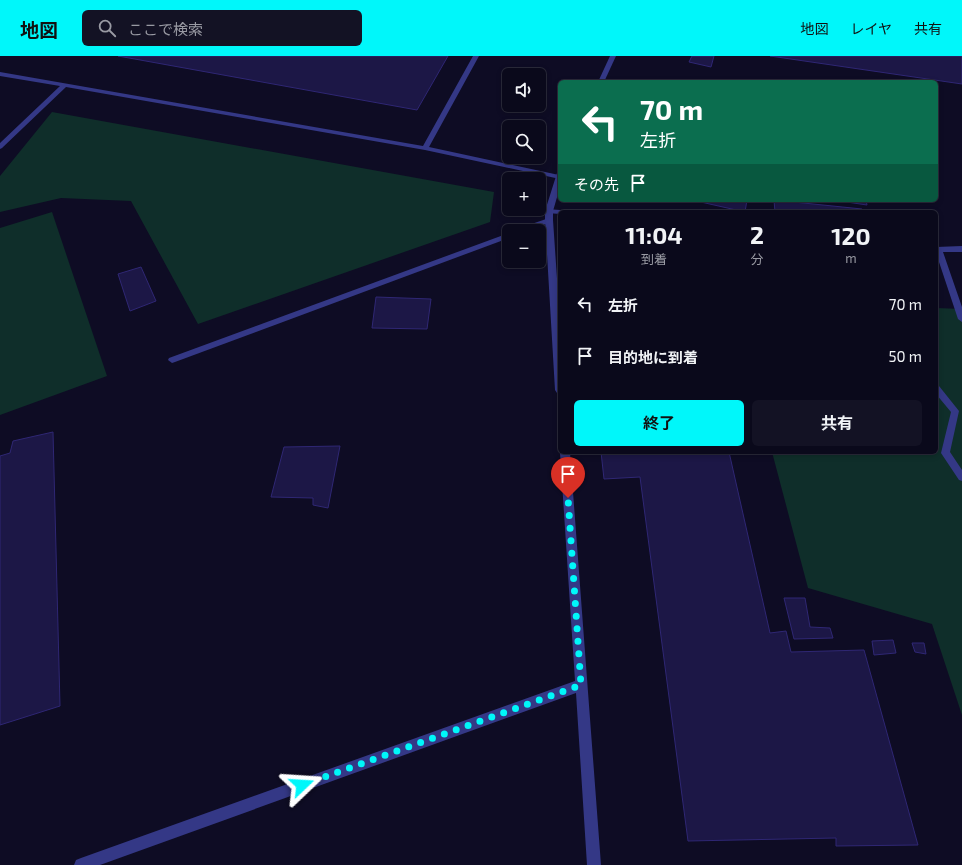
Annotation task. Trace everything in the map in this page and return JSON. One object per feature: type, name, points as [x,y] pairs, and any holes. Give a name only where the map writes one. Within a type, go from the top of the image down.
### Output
[{"type":"street","points":[[602,80],[613,56]]},
{"type":"street","points":[[558,182],[549,211],[558,339]]},
{"type":"street","points":[[564,454],[594,865]]},
{"type":"street","points":[[81,865],[581,685]]},
{"type":"lane","points":[[425,148],[476,56]]},
{"type":"lane","points":[[0,74],[425,148],[558,176]]},
{"type":"lane","points":[[0,147],[65,85]]},
{"type":"lane","points":[[549,211],[558,212]]},
{"type":"lane","points":[[538,224],[549,220]]},
{"type":"lane","points":[[172,360],[502,238]]},
{"type":"lane","points":[[962,249],[938,250],[959,304],[962,319]]},
{"type":"lane","points":[[938,390],[955,411],[944,453],[962,477]]},
{"type":"green space","points":[[52,112],[494,192],[490,222],[198,324],[131,201],[61,198],[0,212],[0,176]]},
{"type":"green space","points":[[52,212],[107,376],[0,415],[0,228]]},
{"type":"green space","points":[[938,308],[962,309],[962,715],[932,624],[808,588],[773,454],[938,454]]},
{"type":"building","points":[[118,56],[448,56],[417,110]]},
{"type":"building","points":[[692,56],[714,56],[711,67],[689,62]]},
{"type":"building","points":[[770,56],[962,56],[962,84]]},
{"type":"building","points":[[701,202],[747,202],[745,210],[736,210]]},
{"type":"building","points":[[774,202],[794,202],[862,209],[862,210],[775,210]]},
{"type":"building","points":[[847,202],[866,202],[867,205]]},
{"type":"building","points":[[141,267],[156,301],[130,311],[118,274]]},
{"type":"building","points":[[376,297],[431,299],[427,329],[372,328]]},
{"type":"building","points":[[53,432],[60,706],[0,725],[0,456],[10,453],[13,441]]},
{"type":"building","points":[[340,446],[328,508],[313,505],[313,498],[271,497],[284,447]]},
{"type":"building","points":[[601,454],[729,454],[770,633],[786,631],[791,652],[864,650],[918,845],[836,846],[836,838],[688,841],[640,477],[604,479]]},
{"type":"building","points":[[784,598],[805,598],[810,627],[830,628],[833,638],[794,639]]},
{"type":"building","points":[[893,640],[896,653],[874,655],[872,641]]},
{"type":"building","points":[[912,643],[924,643],[926,654],[915,652]]},
{"type":"route","points":[[302,785],[581,685],[568,498]]}]
